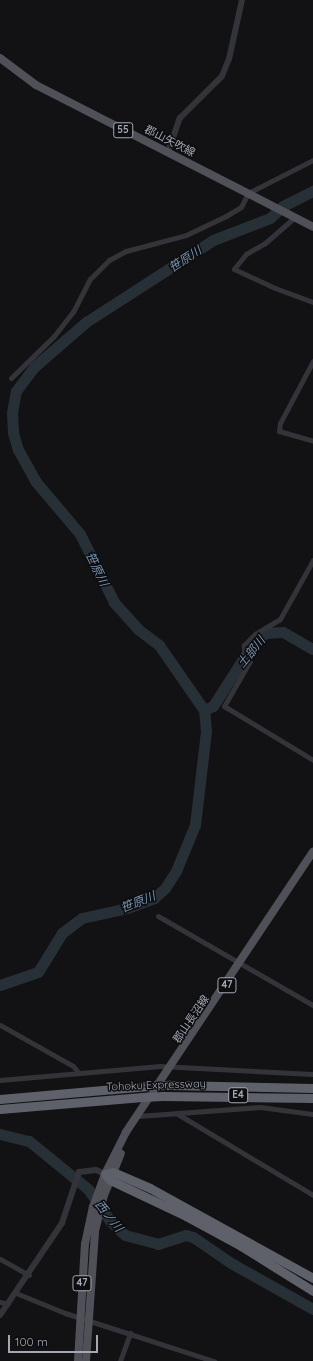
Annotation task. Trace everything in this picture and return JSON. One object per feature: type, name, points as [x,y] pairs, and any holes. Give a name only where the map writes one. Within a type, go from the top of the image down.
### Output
[{"type":"highway","name":"Tohoku Expressway","points":[[0,1099],[170,1085],[313,1088]]},
{"type":"highway","name":"Tohoku Expressway","points":[[0,1109],[163,1096],[313,1098]]},
{"type":"highway","points":[[110,1175],[192,1209],[313,1278]]},
{"type":"highway","points":[[110,1175],[186,1216],[313,1291]]},
{"type":"main road","name":"郡山矢吹線","points":[[0,58],[28,81],[313,227]]},
{"type":"main road","name":"郡山長沼線","points":[[78,1361],[96,1210],[110,1175],[138,1116],[241,963],[313,852]]},
{"type":"main road","name":"郡山長沼線","points":[[84,1318],[86,1361]]},
{"type":"street","points":[[168,152],[180,118],[216,84],[224,72],[242,0]]},
{"type":"street","points":[[12,378],[54,336],[73,312],[90,278],[109,260],[126,251],[186,235],[221,219],[241,207],[250,194],[313,160]]},
{"type":"street","points":[[293,216],[268,241],[245,254],[234,269],[275,288],[313,302]]},
{"type":"street","points":[[313,361],[280,423],[279,431],[313,441]]},
{"type":"street","points":[[313,560],[280,619],[255,634],[244,645],[244,652],[250,655],[250,661],[230,692],[224,709],[313,760]]},
{"type":"street","points":[[158,916],[313,1005]]},
{"type":"street","points":[[0,1024],[73,1066],[78,1072]]},
{"type":"street","points":[[0,1080],[78,1072],[172,1066],[313,1074]]},
{"type":"street","points":[[138,1116],[260,1107],[313,1114]]},
{"type":"street","points":[[176,1113],[313,1195]]},
{"type":"street","points":[[0,1315],[29,1275],[62,1223],[79,1172],[96,1170],[110,1175]]},
{"type":"street","points":[[0,1259],[29,1275]]},
{"type":"street","points":[[16,1293],[84,1318],[214,1361]]},
{"type":"street","points":[[0,1302],[8,1304]]},
{"type":"street","points":[[120,1361],[130,1333]]},
{"type":"waterway","name":"笹原川","points":[[0,985],[38,972],[62,933],[82,918],[127,908],[154,898],[165,888],[176,871],[195,825],[206,731],[204,710],[159,645],[138,629],[114,602],[80,534],[36,482],[18,450],[13,432],[12,413],[16,391],[34,367],[86,322],[213,240],[270,218],[283,206],[313,191]]},
{"type":"waterway","name":"土部川","points":[[204,710],[213,706],[248,651],[265,633],[283,632],[313,649]]},
{"type":"waterway","name":"西ノ川","points":[[0,1134],[29,1141],[88,1189],[111,1222],[125,1235],[158,1244],[186,1235],[193,1237],[231,1263],[313,1309]]}]
